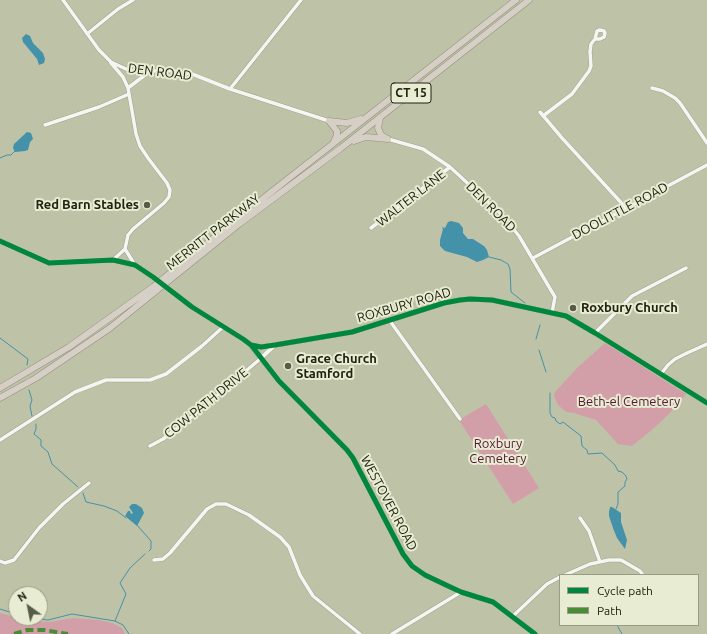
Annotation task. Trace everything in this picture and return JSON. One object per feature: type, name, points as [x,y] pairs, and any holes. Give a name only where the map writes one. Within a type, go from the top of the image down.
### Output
[{"type":"highway","name":"MERRITT PARKWAY","points":[[0,388],[69,347],[153,287],[237,219],[516,0]]},
{"type":"highway","name":"MERRITT PARKWAY","points":[[0,398],[36,378],[110,328],[239,224],[341,148],[529,0]]},
{"type":"highway","points":[[329,121],[347,124],[370,115]]},
{"type":"highway","points":[[380,117],[378,125],[379,132],[388,139]]},
{"type":"highway","points":[[329,121],[336,130],[337,135],[334,143]]},
{"type":"highway","points":[[341,148],[358,139],[366,137],[388,139]]},
{"type":"street","name":"DEN ROAD","points":[[64,0],[99,50],[111,62],[126,69],[135,72],[160,70],[192,74],[230,89],[329,121]]},
{"type":"street","points":[[87,34],[118,9],[133,0]]},
{"type":"street","points":[[230,89],[299,1]]},
{"type":"street","points":[[595,39],[591,44],[590,49],[591,66],[589,71],[572,94],[542,114],[626,208]]},
{"type":"street","points":[[111,62],[123,77],[128,88],[136,134],[140,146],[167,183],[170,190],[169,197],[164,203],[128,235],[125,249],[113,260]]},
{"type":"street","points":[[128,88],[148,72]]},
{"type":"street","points":[[652,88],[663,91],[675,98],[680,103],[707,143]]},
{"type":"street","points":[[44,125],[98,107],[129,94]]},
{"type":"street","name":"DEN ROAD","points":[[388,139],[423,149],[450,167],[502,215],[519,236],[555,296],[552,313]]},
{"type":"street","name":"DOOLITTLE ROAD","points":[[533,258],[707,165]]},
{"type":"street","name":"WALTER LANE","points":[[371,228],[450,167]]},
{"type":"street","points":[[0,241],[49,264],[113,260],[135,265],[153,277],[192,308],[251,345]]},
{"type":"street","points":[[125,249],[135,265]]},
{"type":"street","points":[[595,333],[632,296],[686,268]]},
{"type":"street","name":"ROXBURY ROAD","points":[[251,345],[261,347],[352,332],[444,303],[470,299],[492,300],[566,316],[707,404]]},
{"type":"street","points":[[390,321],[460,419]]},
{"type":"street","points":[[0,440],[75,392],[106,380],[150,380],[166,374],[223,328]]},
{"type":"street","points":[[661,374],[675,359],[707,344]]},
{"type":"street","name":"WESTOVER ROAD","points":[[251,345],[279,381],[342,444],[353,458],[403,554],[412,566],[425,575],[461,592],[493,602],[535,634]]},
{"type":"street","points":[[260,358],[275,345]]},
{"type":"street","name":"COW PATH DRIVE","points":[[150,446],[163,439],[187,421],[260,358]]},
{"type":"street","points":[[0,561],[5,563],[14,560],[42,525],[63,504],[89,483]]},
{"type":"street","points":[[154,560],[163,559],[170,554],[207,509],[216,504],[226,504],[249,515],[280,537],[289,547],[300,575],[313,596],[360,634]]},
{"type":"street","points":[[580,518],[589,531],[600,562]]},
{"type":"street","points":[[567,574],[609,560],[620,560],[640,571],[642,574]]},
{"type":"street","points":[[513,616],[547,584],[559,578]]},
{"type":"street","points":[[392,634],[461,592]]},
{"type":"green space","name":"Beth-el Cemetery","points":[[605,343],[686,394],[670,413],[632,446],[618,444],[596,420],[566,412],[558,405],[554,396],[555,392],[578,367]]},
{"type":"green space","name":"Roxbury Cemetery","points":[[486,404],[539,488],[513,504],[459,420]]},
{"type":"green space","points":[[0,613],[8,615],[8,626],[48,626],[48,622],[73,618],[99,620],[112,623],[122,628],[125,634],[0,634]]},
{"type":"water","points":[[26,34],[30,36],[33,43],[43,53],[45,59],[44,63],[39,65],[37,59],[23,42],[22,38]]},
{"type":"water","points":[[27,132],[31,133],[33,139],[30,142],[28,150],[15,152],[13,148],[14,144]]},
{"type":"water","points":[[451,221],[459,223],[463,228],[463,233],[468,239],[473,239],[484,246],[489,257],[477,262],[467,257],[445,251],[440,246],[443,229],[442,227],[445,228],[448,222]]},
{"type":"water","points":[[132,504],[136,504],[142,508],[144,513],[137,526],[125,516],[128,511],[130,511],[131,514],[133,513],[129,507]]},
{"type":"water","points":[[610,507],[621,513],[621,522],[627,540],[625,549],[617,538],[613,528],[609,516]]},
{"type":"waterway","points":[[0,158],[11,155],[15,151]]},
{"type":"waterway","points":[[489,257],[501,260],[508,264],[510,269],[511,292],[525,303]]},
{"type":"waterway","points":[[536,339],[540,325]]},
{"type":"waterway","points":[[0,338],[28,359],[27,365]]},
{"type":"waterway","points":[[539,350],[546,372]]},
{"type":"waterway","points":[[29,390],[32,400],[30,406],[32,416]]},
{"type":"waterway","points":[[550,393],[550,413],[552,417],[555,418],[560,424],[563,422],[581,436],[582,446],[587,450],[588,454],[602,453],[615,465],[618,471],[622,472],[626,476],[627,479],[625,486],[618,492],[618,504],[616,509]]},
{"type":"waterway","points":[[36,424],[34,434],[41,440],[41,446],[48,452],[52,464],[78,487]]},
{"type":"waterway","points":[[83,493],[86,502],[117,511],[126,518]]},
{"type":"waterway","points":[[137,525],[151,541],[151,549],[149,551]]},
{"type":"waterway","points":[[115,621],[126,594],[120,583],[130,568],[145,554]]},
{"type":"waterway","points":[[0,609],[8,612]]},
{"type":"waterway","points":[[48,620],[72,614],[115,621],[123,625],[129,634]]},
{"type":"waterway","points":[[618,626],[622,634]]},
{"type":"marked path","points":[[14,634],[27,630],[44,630],[68,634]]},
{"type":"cycle path","points":[[0,241],[49,263],[113,260],[135,265],[192,307],[243,339],[251,345],[279,381],[347,450],[353,458],[403,554],[412,566],[425,575],[461,592],[493,602],[535,634]]},
{"type":"cycle path","points":[[251,345],[261,347],[352,332],[444,303],[460,300],[492,300],[566,316],[707,403]]},
{"type":"place","name":"Red Barn Stables","points":[[147,205]]},
{"type":"place","name":"Roxbury Church","points":[[573,308]]},
{"type":"place","name":"Grace Church Stamford","points":[[288,366]]}]
